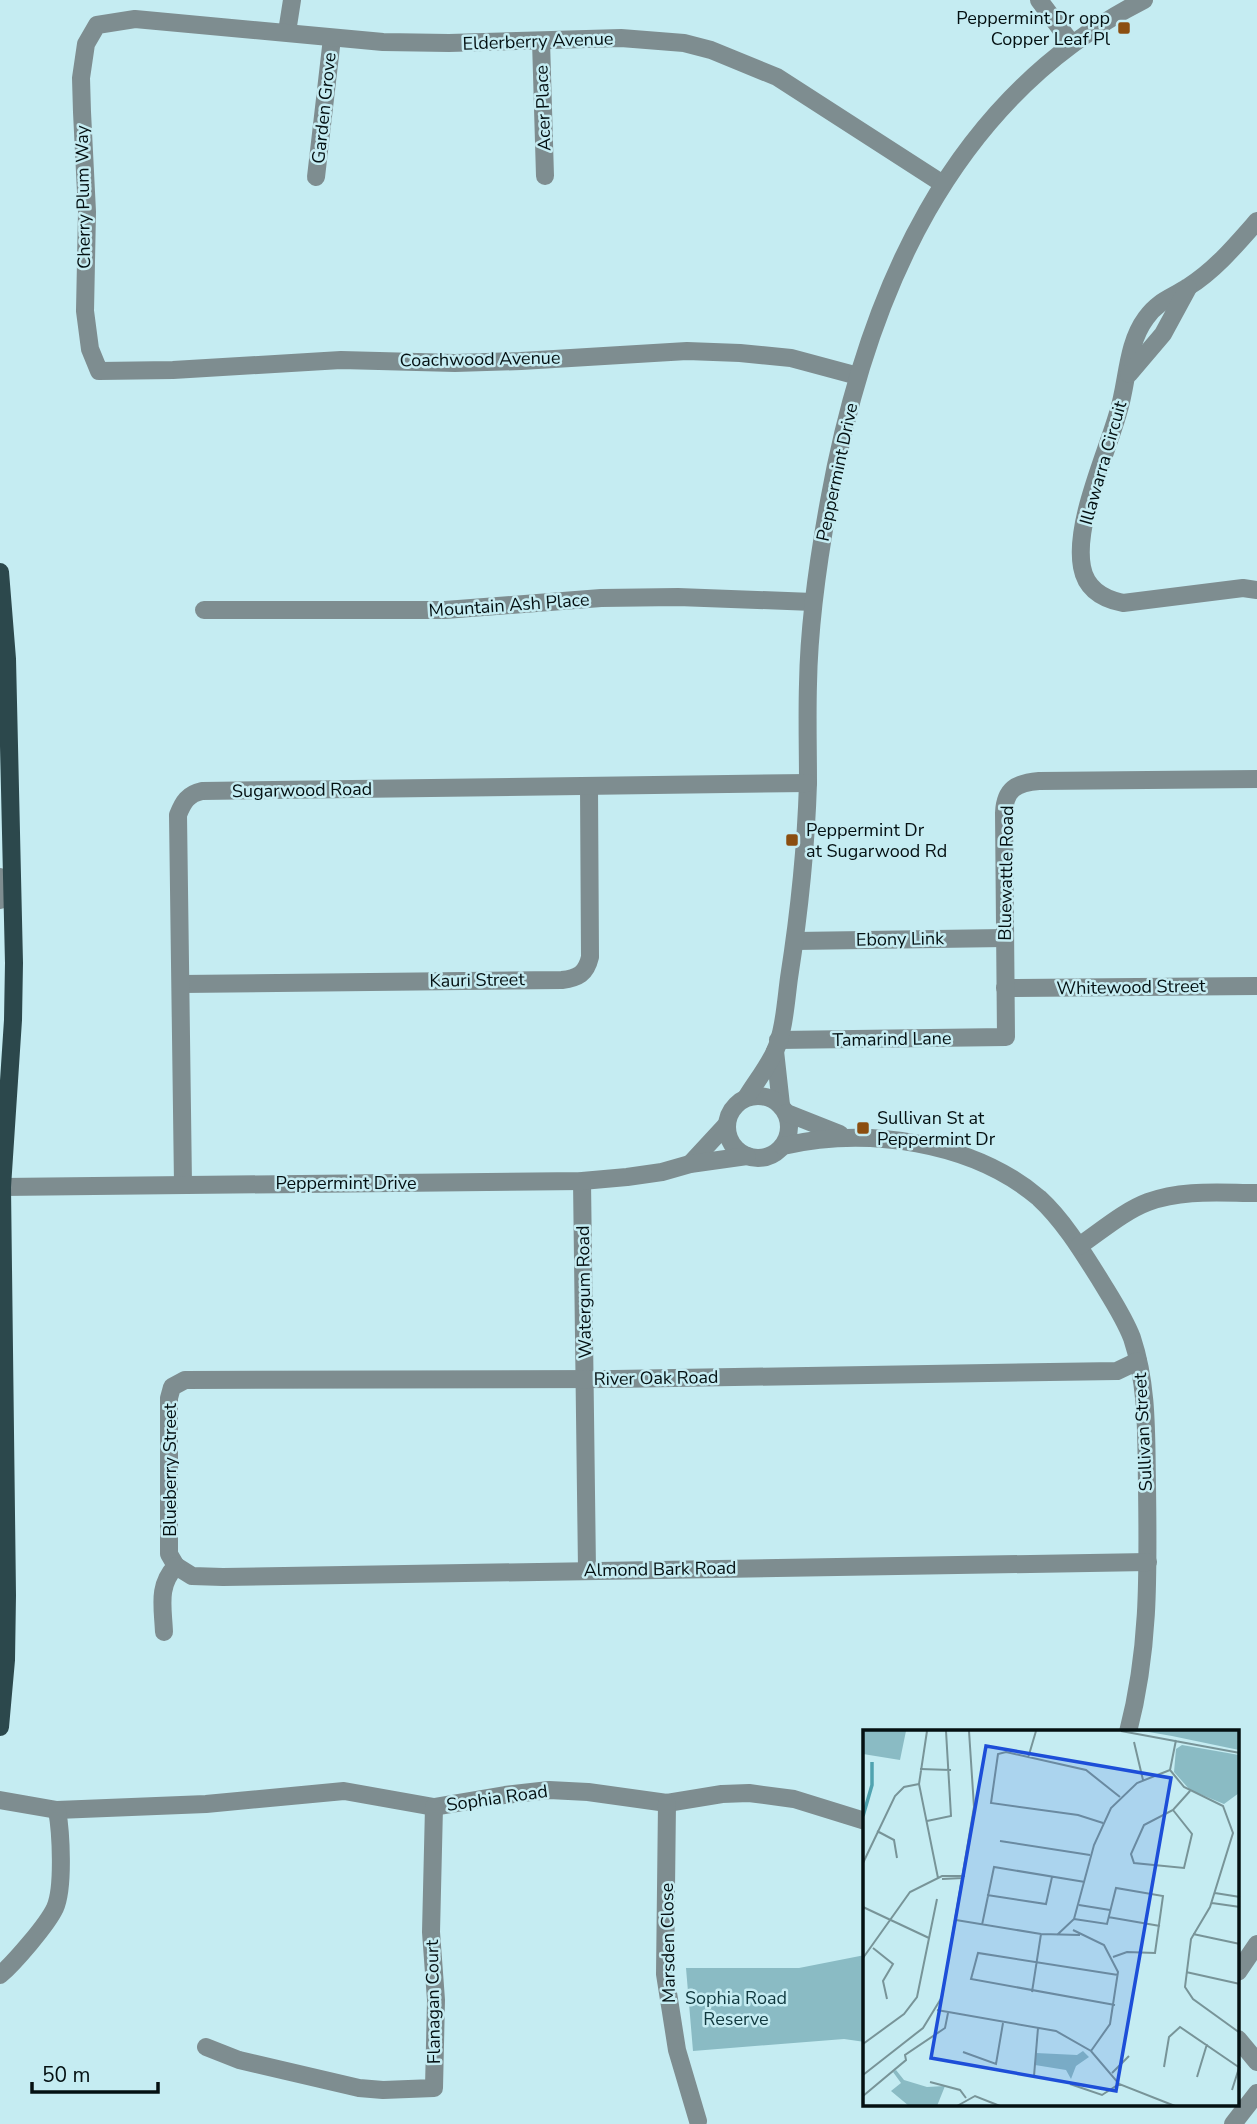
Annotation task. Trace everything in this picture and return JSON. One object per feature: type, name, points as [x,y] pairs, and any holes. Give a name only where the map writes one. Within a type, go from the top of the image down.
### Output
[{"type":"main road","points":[[0,572],[7,659],[6,879],[13,1020],[1,1183],[7,1595],[6,1660],[0,1727]]},
{"type":"street","points":[[287,32],[292,0]]},
{"type":"street","points":[[1040,0],[1072,44]]},
{"type":"street","name":"Peppermint Drive","points":[[784,1109],[776,1046],[795,941],[802,880],[808,783],[808,684],[813,601],[838,452],[858,376],[896,268],[943,184],[1002,107],[1072,44],[1144,0]]},
{"type":"street","name":"Elderberry Avenue","points":[[97,25],[135,19],[332,38],[449,43],[621,38],[657,40],[711,50],[777,77],[943,184]]},
{"type":"street","name":"Cherry Plum Way","points":[[97,25],[86,44],[81,78],[86,179],[85,312],[90,349],[99,370]]},
{"type":"street","name":"Garden Grove","points":[[316,177],[332,38]]},
{"type":"street","name":"Acer Place","points":[[541,41],[545,176]]},
{"type":"street","name":"Illawarra Circuit","points":[[1257,221],[1230,252],[1188,288],[1163,299],[1144,319],[1133,340],[1128,375],[1118,413],[1087,511],[1081,558],[1082,570],[1089,585],[1108,600],[1123,603],[1242,588],[1257,590]]},
{"type":"street","name":"Illawarra Circuit","points":[[1128,375],[1163,334],[1188,288]]},
{"type":"street","points":[[1144,319],[1163,334]]},
{"type":"street","name":"Coachwood Avenue","points":[[99,370],[173,370],[341,360],[455,363],[521,361],[687,351],[791,358],[858,376]]},
{"type":"street","name":"Mountain Ash Place","points":[[204,610],[445,610],[601,598],[813,601]]},
{"type":"street","name":"Bluewattle Road","points":[[1006,1037],[1004,800],[1010,791],[1018,785],[1039,781],[1257,779]]},
{"type":"street","name":"Sugarwood Road","points":[[183,1184],[178,815],[181,805],[193,793],[808,783]]},
{"type":"street","name":"Kauri Street","points":[[181,984],[562,980],[582,975],[590,957],[589,787]]},
{"type":"street","points":[[0,900],[6,879]]},
{"type":"street","name":"Ebony Link","points":[[795,941],[1004,938]]},
{"type":"street","name":"Whitewood Street","points":[[1005,988],[1257,986]]},
{"type":"street","name":"Tamarind Lane","points":[[776,1046],[1006,1037]]},
{"type":"street","name":"Peppermint Drive","points":[[746,1098],[776,1046]]},
{"type":"street","points":[[690,1164],[727,1124],[733,1108],[746,1098],[765,1096],[784,1109],[789,1130],[783,1146],[767,1157],[747,1156],[731,1143],[727,1124]]},
{"type":"street","name":"Sullivan Street","points":[[784,1109],[847,1136]]},
{"type":"street","name":"Sullivan Street","points":[[783,1146],[813,1139],[847,1136],[926,1145],[986,1164],[1040,1199],[1079,1246],[1124,1319],[1138,1361],[1144,1399],[1148,1562],[1139,1691],[1129,1730]]},
{"type":"street","name":"Peppermint Drive","points":[[1,1183],[582,1181],[662,1172],[690,1164],[747,1156]]},
{"type":"street","name":"Watergum Road","points":[[582,1181],[587,1570]]},
{"type":"street","points":[[1079,1246],[1146,1202],[1190,1193],[1257,1193]]},
{"type":"street","name":"River Oak Road","points":[[172,1387],[185,1380],[586,1379],[1117,1371],[1138,1361]]},
{"type":"street","name":"Blueberry Street","points":[[172,1387],[169,1398],[169,1554],[176,1566]]},
{"type":"street","name":"Almond Bark Road","points":[[176,1566],[192,1576],[223,1577],[1148,1562]]},
{"type":"street","points":[[164,1632],[162,1589],[166,1577],[176,1566]]},
{"type":"street","name":"Sophia Road","points":[[0,1800],[57,1810],[206,1804],[344,1791],[435,1807],[549,1790],[588,1792],[667,1803],[735,1793],[794,1799],[863,1820]]},
{"type":"street","name":"Marsden Close","points":[[667,1803],[666,1982],[677,2050],[698,2121]]},
{"type":"street","name":"Flanagan Court","points":[[206,2047],[239,2060],[359,2088],[383,2091],[434,2088],[436,2000],[431,1932],[435,1807]]},
{"type":"street","points":[[0,1975],[14,1963],[55,1907],[61,1867],[61,1829],[57,1810]]},
{"type":"street","points":[[1240,1969],[1257,1944]]},
{"type":"street","points":[[1240,2041],[1257,2062]]},
{"type":"street","points":[[1233,2124],[1257,2093]]},
{"type":"green space","name":"Sophia Road Reserve","points":[[863,1955],[863,2042],[844,2039],[693,2051],[686,1968],[799,1968]]},
{"type":"place","name":"Peppermint Dr opp Copper Leaf Pl","points":[[1124,28]]},
{"type":"place","name":"Peppermint Dr at Sugarwood Rd","points":[[792,840]]},
{"type":"place","name":"Sullivan St at Peppermint Dr","points":[[863,1128]]}]
